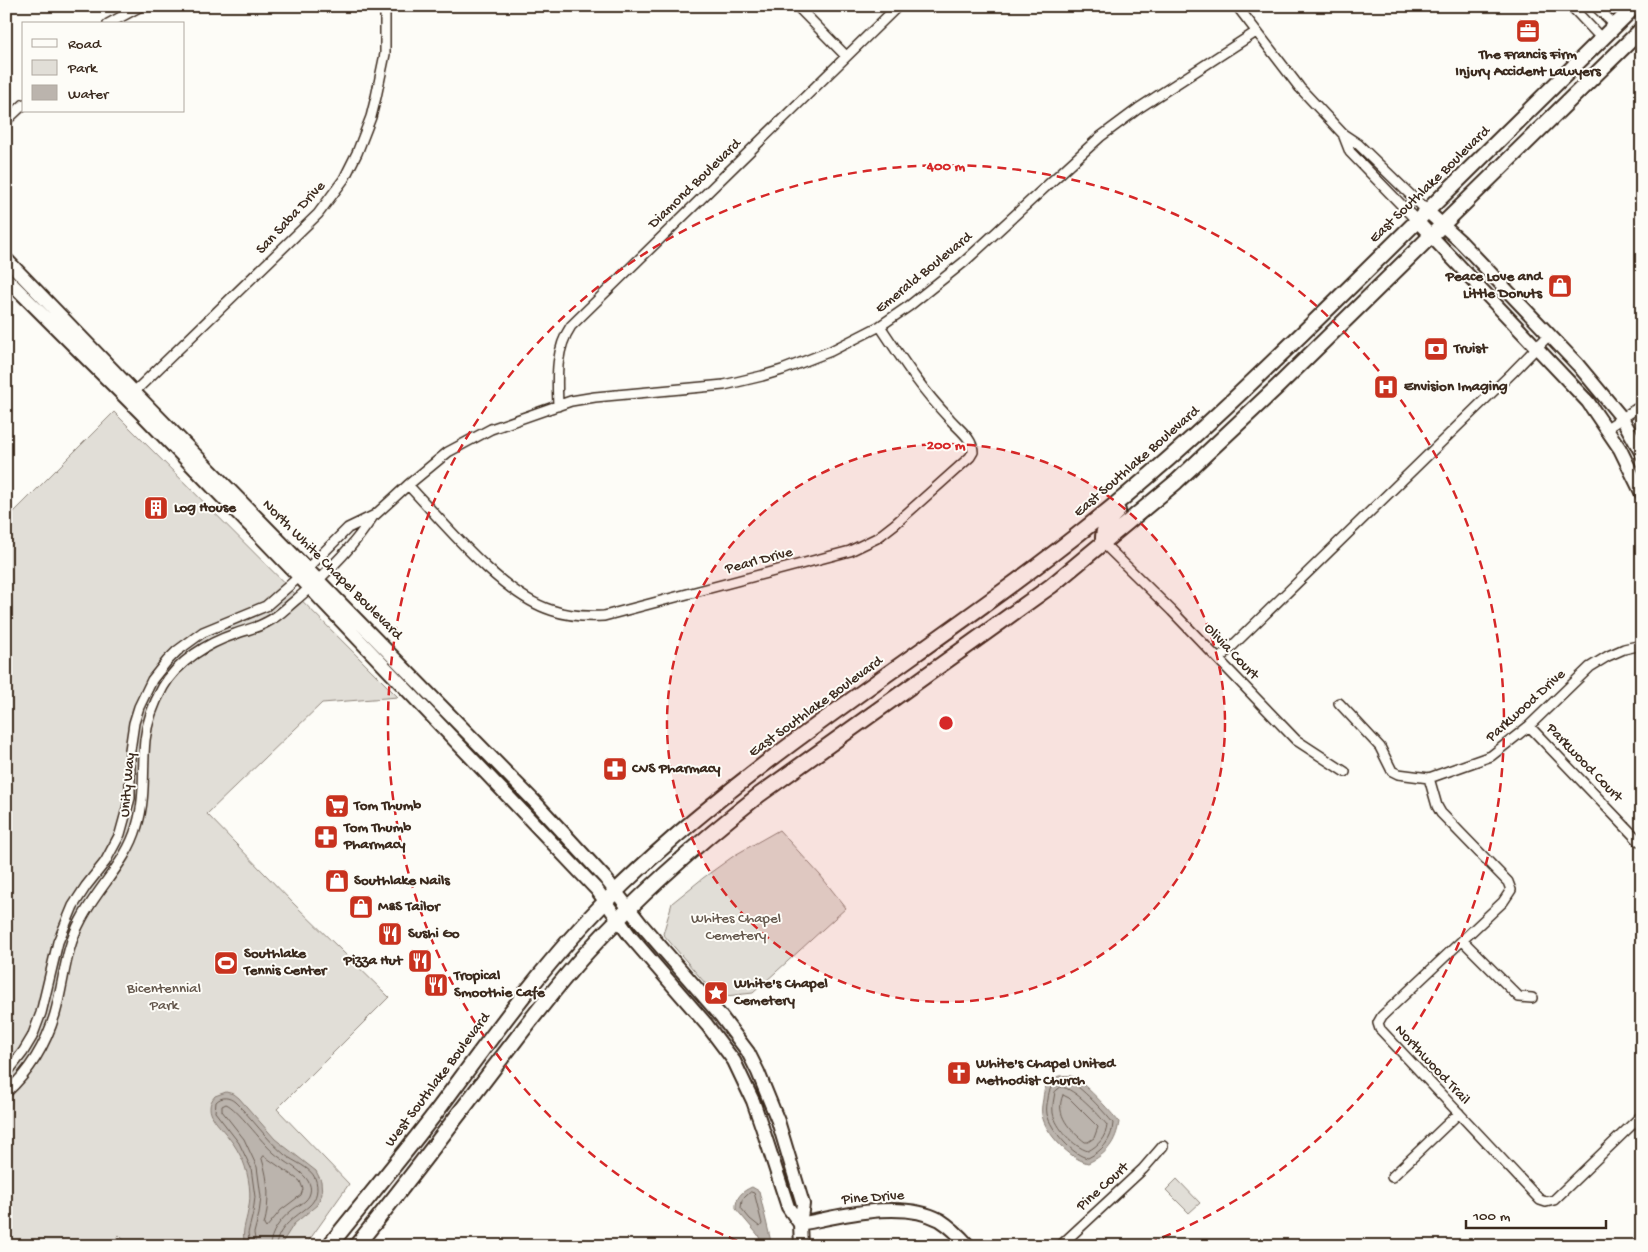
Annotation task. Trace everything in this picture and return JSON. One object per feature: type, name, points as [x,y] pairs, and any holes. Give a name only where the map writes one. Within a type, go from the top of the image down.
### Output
[{"type":"main road","name":"East Southlake Boulevard","points":[[616,892],[685,827],[729,791],[1023,577],[1152,474],[1258,376],[1635,6]]},
{"type":"main road","points":[[356,1246],[539,1008],[582,957],[669,869],[721,824],[1050,586],[1176,482],[1234,429],[1642,29]]},
{"type":"main road","points":[[1427,211],[1461,242],[1550,334],[1622,418],[1642,454]]},
{"type":"main road","points":[[1417,221],[1588,402],[1620,450],[1642,494]]},
{"type":"main road","name":"North White Chapel Boulevard","points":[[6,259],[130,396]]},
{"type":"main road","name":"North White Chapel Boulevard","points":[[6,278],[130,396],[303,572],[597,890],[630,936],[707,1025],[734,1061],[750,1094],[788,1207],[800,1224]]},
{"type":"main road","points":[[1103,543],[1108,520],[1148,483],[1152,474]]},
{"type":"main road","name":"North White Chapel Boulevard","points":[[314,584],[522,788],[616,892],[628,909],[720,1015],[748,1052],[768,1095],[803,1204],[800,1224],[801,1246]]},
{"type":"main road","points":[[802,737],[814,756]]},
{"type":"main road","name":"West Southlake Boulevard","points":[[329,1246],[416,1138],[524,994],[575,934],[604,902],[616,892]]},
{"type":"main road","name":"Pine Drive","points":[[800,1224],[871,1212],[909,1211],[940,1220],[953,1229],[969,1246]]},
{"type":"street","points":[[112,22],[141,6]]},
{"type":"street","name":"San Saba Drive","points":[[130,396],[318,214],[344,179],[371,117],[376,97],[384,54],[385,6]]},
{"type":"street","points":[[797,6],[846,56]]},
{"type":"street","name":"Diamond Boulevard","points":[[558,406],[556,374],[560,348],[571,326],[898,6]]},
{"type":"street","points":[[1237,6],[1300,88],[1343,134],[1358,144],[1427,211]]},
{"type":"street","points":[[1571,6],[1602,39]]},
{"type":"street","points":[[1595,6],[1616,26]]},
{"type":"street","name":"Emerald Boulevard","points":[[314,584],[360,537],[373,516],[408,484],[448,452],[490,429],[558,406],[595,397],[724,385],[762,376],[831,350],[880,326],[909,306],[964,262],[1100,137],[1139,108],[1256,32]]},
{"type":"street","points":[[6,121],[22,106]]},
{"type":"street","points":[[1343,134],[1350,152],[1417,221]]},
{"type":"street","name":"Pearl Drive","points":[[408,484],[464,544],[503,581],[535,603],[549,610],[569,615],[604,616],[850,551],[877,538],[895,524],[970,457],[973,452],[970,441],[917,383],[880,326]]},
{"type":"street","points":[[1218,660],[1550,334]]},
{"type":"street","points":[[1607,428],[1642,405]]},
{"type":"street","name":"Emerald Boulevard","points":[[303,572],[348,528],[373,516]]},
{"type":"street","name":"Olivia Court","points":[[1103,543],[1296,740],[1345,772]]},
{"type":"street","name":"Unity Way","points":[[6,1074],[27,1044],[41,1013],[58,942],[73,906],[105,862],[120,834],[130,798],[130,750],[134,723],[139,707],[152,680],[167,661],[188,641],[216,626],[266,606],[303,572]]},
{"type":"street","name":"Unity Way","points":[[6,1093],[22,1077],[32,1063],[48,1032],[55,1012],[69,946],[81,919],[125,856],[137,827],[143,798],[147,731],[151,714],[163,688],[178,669],[198,652],[221,639],[267,622],[314,584]]},
{"type":"street","name":"Parkwood Drive","points":[[1339,703],[1380,747],[1392,771],[1398,774],[1429,778],[1491,756],[1529,726],[1590,667],[1624,649],[1642,645]]},
{"type":"street","points":[[152,680],[163,688]]},
{"type":"street","name":"Parkwood Court","points":[[1529,726],[1639,841]]},
{"type":"street","name":"Northwood Trail","points":[[1429,778],[1437,806],[1441,813],[1508,882],[1511,890],[1503,902],[1382,1016],[1378,1022],[1380,1029],[1540,1200],[1546,1202],[1554,1200],[1642,1115]]},
{"type":"street","points":[[1463,941],[1519,996],[1532,998]]},
{"type":"street","points":[[1392,1177],[1459,1113]]},
{"type":"street","name":"Pine Court","points":[[1060,1246],[1143,1169],[1163,1146]]},
{"type":"green space","name":"Bicentennial Park","points":[[114,412],[398,697],[322,703],[207,814],[293,903],[389,997],[277,1109],[349,1184],[305,1246],[130,1246],[119,1235],[108,1246],[6,1246],[6,520]]},
{"type":"green space","name":"Whites Chapel Cemetery","points":[[779,830],[820,875],[846,908],[753,993],[717,997],[663,934],[672,903],[735,855]]},
{"type":"green space","points":[[1177,1179],[1200,1203],[1189,1213],[1166,1190]]},
{"type":"water","points":[[1059,1076],[1070,1076],[1082,1083],[1119,1122],[1116,1136],[1110,1147],[1088,1163],[1081,1161],[1066,1151],[1053,1137],[1044,1122],[1042,1105],[1044,1091],[1049,1082]]},
{"type":"water","points":[[226,1092],[234,1094],[239,1098],[275,1139],[316,1171],[321,1181],[322,1194],[317,1205],[294,1224],[280,1246],[245,1245],[244,1232],[250,1199],[247,1173],[237,1149],[213,1118],[210,1107],[215,1096]]},
{"type":"water","points":[[752,1187],[759,1191],[772,1246],[763,1246],[758,1235],[736,1209],[740,1195]]},
{"type":"waterway","points":[[384,1241],[387,1246]]},
{"type":"place","name":"The Francis Firm Injury Accident Lawyers","points":[[1528,31]]},
{"type":"place","name":"Peace Love and Little Donuts","points":[[1560,286]]},
{"type":"place","name":"Truist","points":[[1436,349]]},
{"type":"place","name":"Envision Imaging","points":[[1386,387]]},
{"type":"place","name":"Log House","points":[[156,508]]},
{"type":"place","name":"CVS Pharmacy","points":[[615,769]]},
{"type":"place","name":"Tom Thumb","points":[[337,806]]},
{"type":"place","name":"Tom Thumb Pharmacy","points":[[326,837]]},
{"type":"place","name":"Southlake Nails","points":[[337,881]]},
{"type":"place","name":"M&S Tailor","points":[[361,907]]},
{"type":"place","name":"Sushi Go","points":[[390,934]]},
{"type":"place","name":"Pizza Hut","points":[[420,961]]},
{"type":"place","name":"Southlake Tennis Center","points":[[226,963]]},
{"type":"place","name":"Tropical Smoothie Cafe","points":[[436,985]]},
{"type":"place","name":"White's Chapel Cemetery","points":[[716,993]]},
{"type":"place","name":"White's Chapel United Methodist Church","points":[[959,1073]]}]
